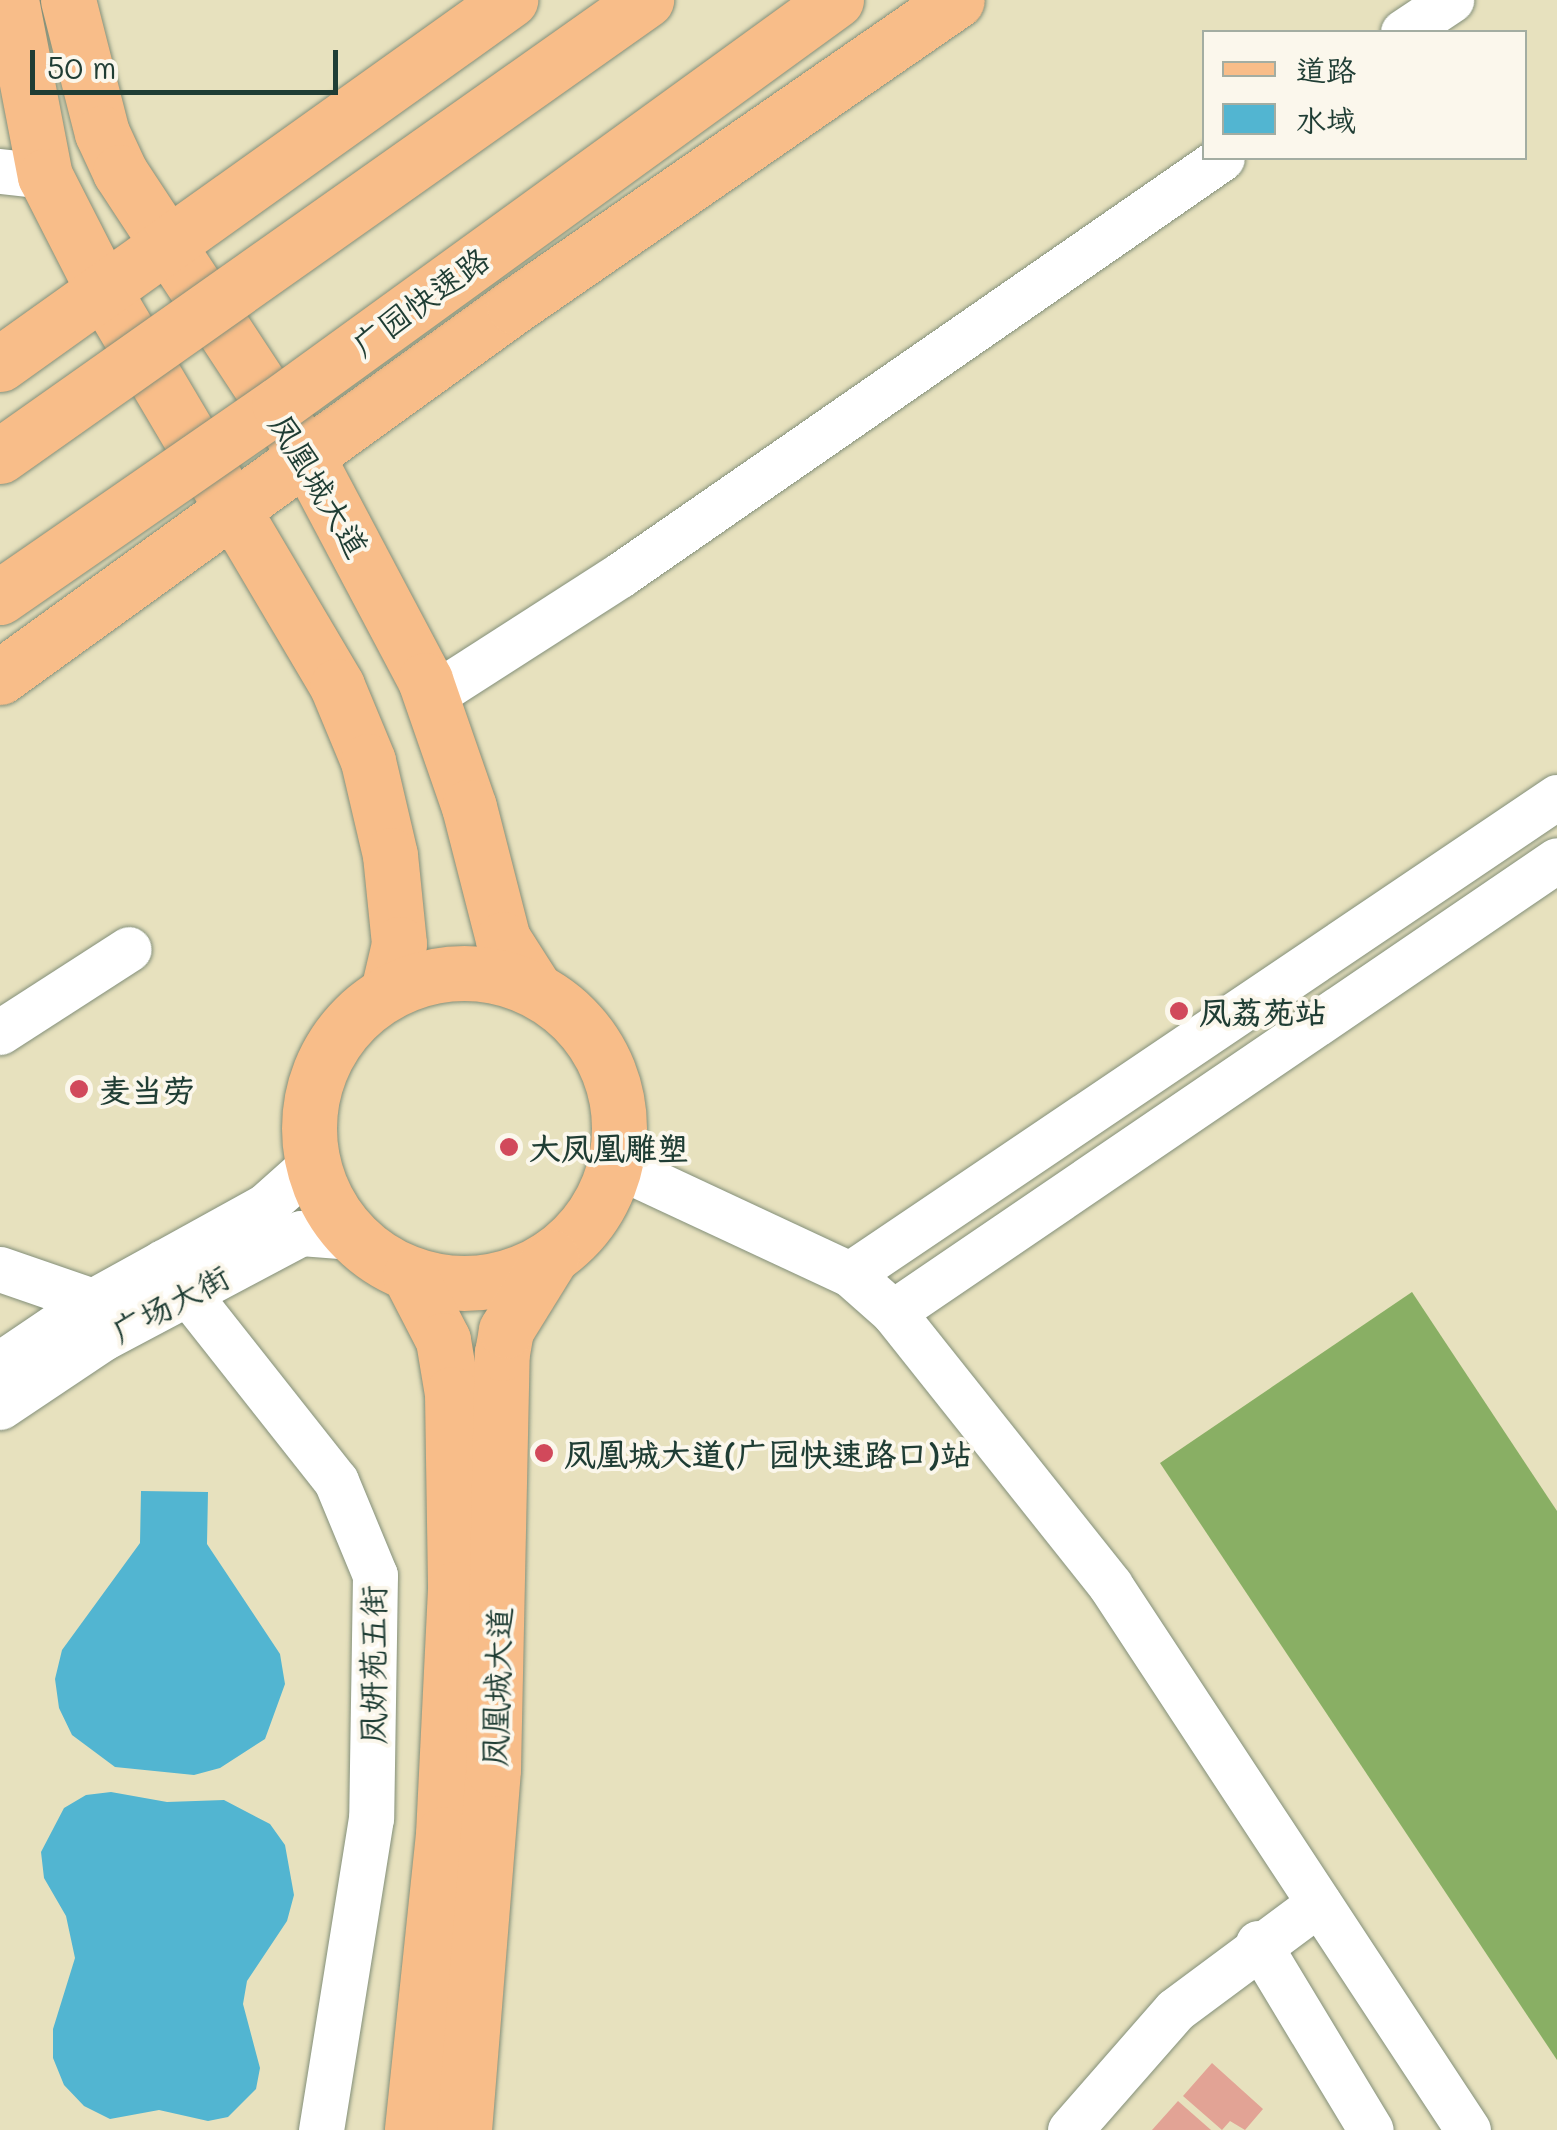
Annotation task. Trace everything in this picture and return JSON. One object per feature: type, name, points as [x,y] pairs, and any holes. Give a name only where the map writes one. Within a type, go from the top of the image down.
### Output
[{"type":"main road","points":[[11,0],[23,174],[103,290],[337,686],[368,761],[390,855],[399,944],[388,991]]},
{"type":"main road","name":"凤凰城大道","points":[[68,0],[102,133],[166,242],[307,458],[430,697],[469,806],[503,939],[535,989]]},
{"type":"main road","points":[[0,364],[510,0]]},
{"type":"main road","points":[[0,456],[646,0]]},
{"type":"main road","name":"广园快速路","points":[[0,597],[279,404],[836,0]]},
{"type":"main road","points":[[0,676],[957,0]]},
{"type":"main road","points":[[487,973],[535,989],[578,1020],[606,1063],[620,1113],[616,1165],[596,1213],[551,1256],[514,1277],[462,1284],[410,1276],[353,1237],[331,1212],[311,1166],[308,1115],[320,1066],[348,1023],[388,991],[436,974],[487,973]]},
{"type":"main road","name":"凤凰城大道","points":[[464,2130],[493,1769],[502,1353],[512,1318],[551,1256]]},
{"type":"main road","name":"凤凰城大道","points":[[410,1276],[443,1340],[452,1394],[454,1589],[442,1834],[412,2130]]},
{"type":"street","points":[[1406,30],[1451,0]]},
{"type":"street","points":[[430,697],[620,575],[1219,160]]},
{"type":"street","points":[[850,1274],[1557,798]]},
{"type":"street","points":[[893,1312],[1557,860]]},
{"type":"street","points":[[0,1032],[128,949]]},
{"type":"street","points":[[616,1165],[850,1274],[893,1312],[1110,1586],[1468,2130]]},
{"type":"street","points":[[174,1279],[311,1166]]},
{"type":"street","name":"广场大街","points":[[0,1364],[93,1300],[174,1279],[301,1233],[353,1237]]},
{"type":"street","points":[[0,1269],[93,1300]]},
{"type":"street","name":"广场大街","points":[[0,1408],[103,1338],[174,1279]]},
{"type":"street","name":"凤妍苑五街","points":[[174,1279],[336,1482],[374,1575],[371,1818],[320,2130]]},
{"type":"street","points":[[1070,2130],[1175,2010],[1258,1943],[1319,1904]]},
{"type":"street","points":[[1258,1943],[1371,2130]]},
{"type":"green space","points":[[1412,1292],[1557,1511],[1557,2060],[1160,1463]]},
{"type":"water","points":[[141,1491],[208,1492],[207,1544],[280,1654],[285,1684],[265,1739],[220,1768],[194,1775],[115,1767],[72,1735],[59,1708],[55,1679],[62,1650],[140,1543]]},
{"type":"water","points":[[111,1792],[167,1802],[224,1800],[270,1824],[285,1845],[294,1895],[287,1921],[247,1981],[243,2004],[260,2068],[256,2089],[228,2117],[208,2121],[159,2110],[110,2119],[84,2106],[64,2085],[53,2058],[53,2029],[75,1958],[66,1916],[44,1878],[41,1852],[64,1808],[86,1795]]},
{"type":"building","points":[[1212,2063],[1263,2109],[1245,2130],[1230,2121],[1222,2130],[1183,2096]]},
{"type":"building","points":[[1178,2101],[1211,2130],[1152,2130]]},
{"type":"place","name":"凤荔苑站","points":[[1179,1011]]},
{"type":"place","name":"麦当劳","points":[[79,1089]]},
{"type":"place","name":"大凤凰雕塑","points":[[509,1147]]},
{"type":"place","name":"凤凰城大道(广园快速路口)站","points":[[544,1453]]}]
